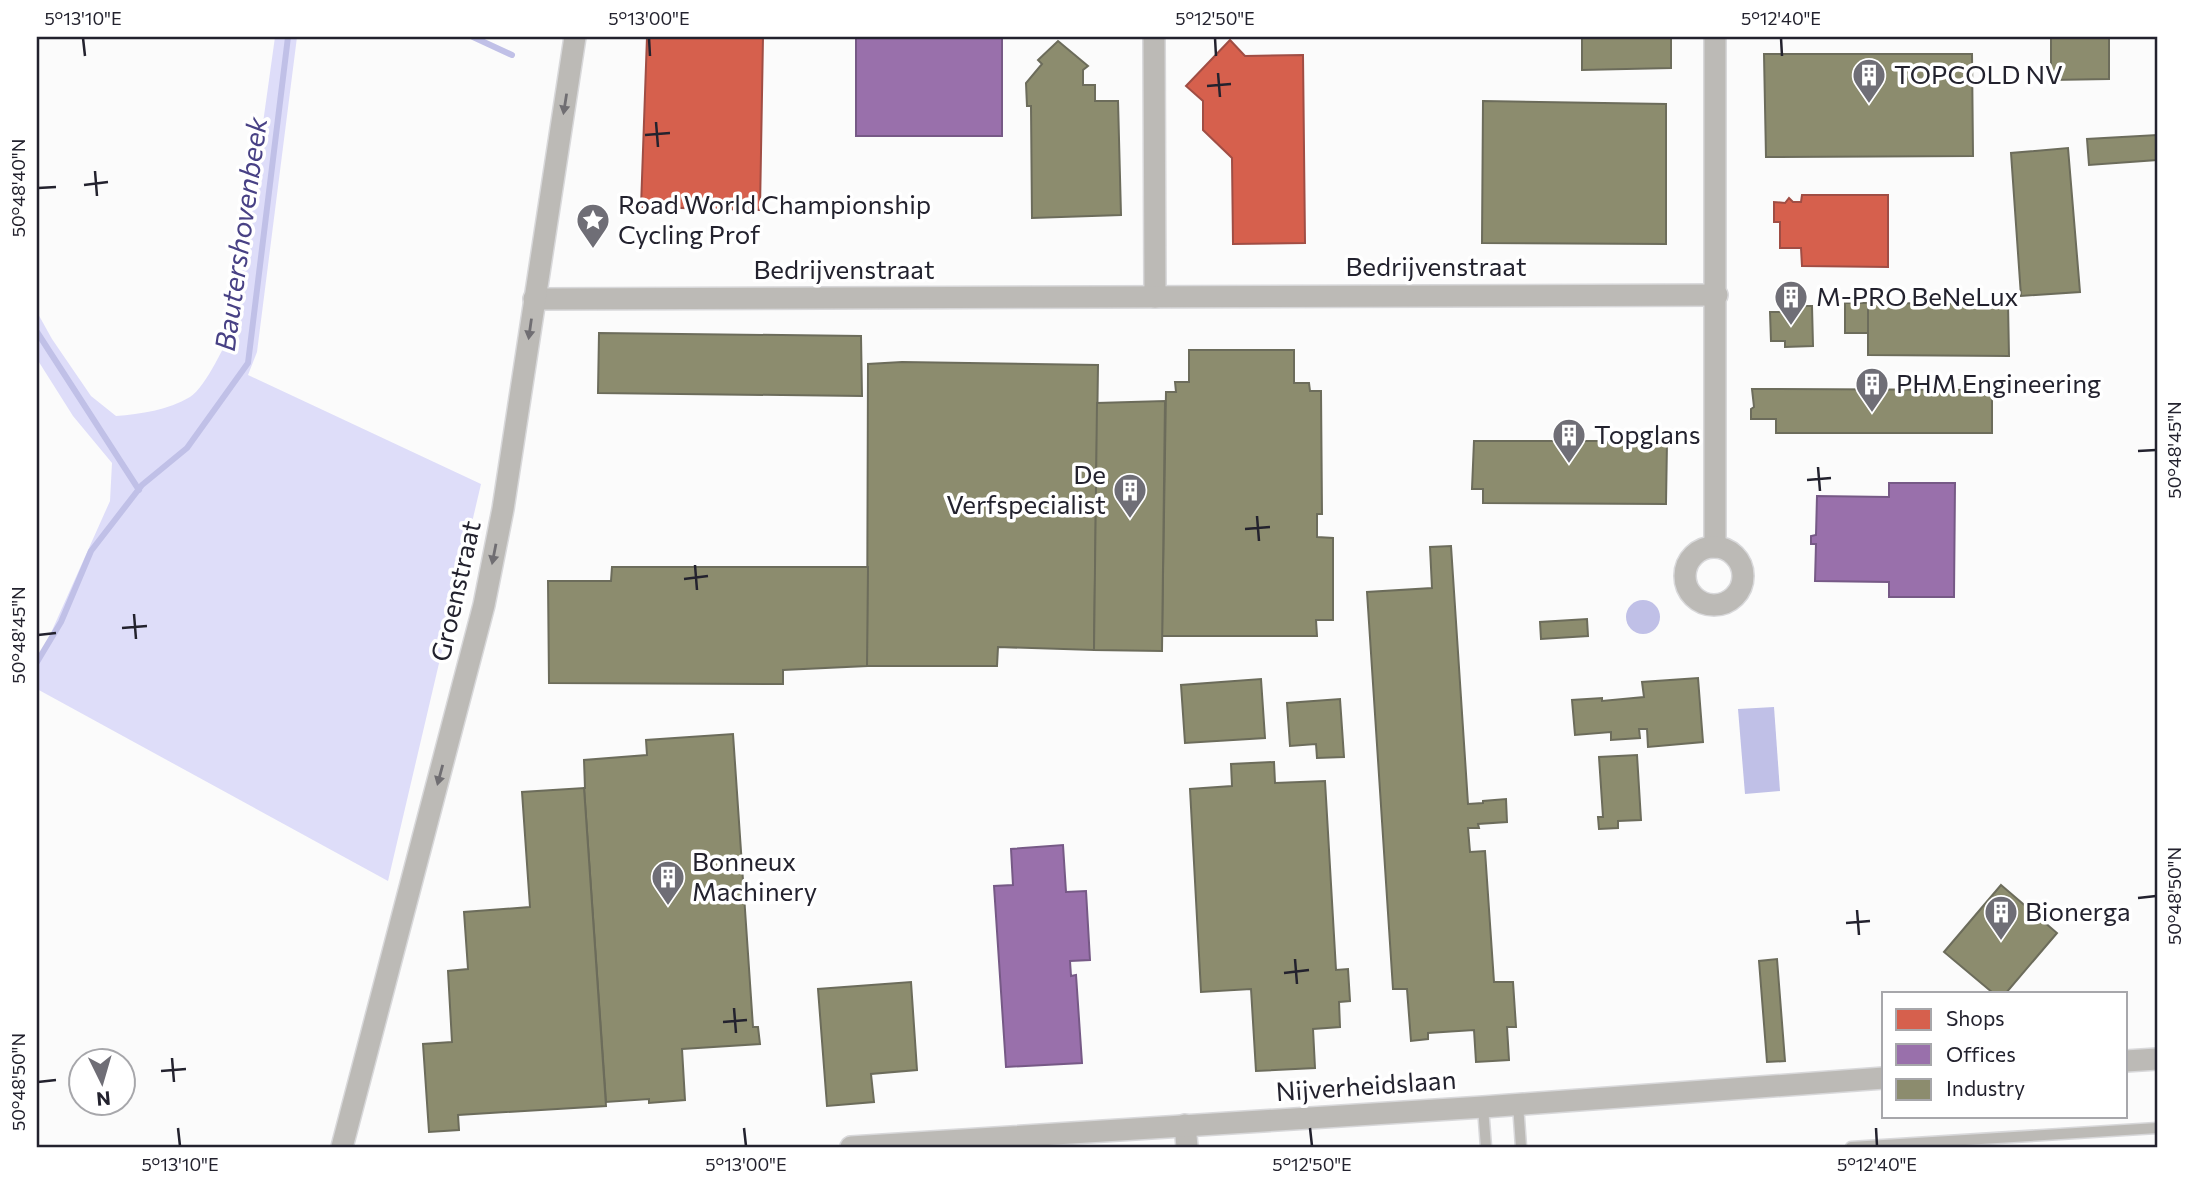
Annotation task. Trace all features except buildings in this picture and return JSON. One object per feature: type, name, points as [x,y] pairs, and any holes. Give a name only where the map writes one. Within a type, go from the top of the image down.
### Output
[{"type":"street","name":"Groenstraat","points":[[342,1147],[484,605],[505,495],[575,37]]},
{"type":"street","points":[[1154,37],[1155,297]]},
{"type":"street","points":[[1715,37],[1715,547]]},
{"type":"street","name":"Bedrijvenstraat","points":[[534,299],[1717,295]]},
{"type":"street","points":[[2128,1061],[2157,1059]]},
{"type":"street","name":"Nijverheidslaan","points":[[851,1147],[1483,1107],[1882,1078]]},
{"type":"street","points":[[1185,1125],[1187,1147]]},
{"type":"lane","points":[[1518,1104],[1521,1147]]},
{"type":"lane","points":[[1483,1107],[1486,1147]]},
{"type":"lane","points":[[1851,1147],[2157,1128]]},
{"type":"shaded area","points":[[275,37],[297,37],[257,352],[248,375],[481,484],[388,881],[37,689],[37,664],[110,501],[112,463],[73,416],[37,359],[37,312],[91,396],[116,416],[164,408],[190,397],[203,384],[235,323]]},
{"type":"shaded area","points":[[1643,600],[1655,605],[1660,617],[1655,629],[1643,634],[1631,629],[1626,617],[1631,605]]},
{"type":"shaded area","points":[[1774,707],[1780,791],[1745,794],[1738,709]]},
{"type":"waterway","name":"Bautershovenbeek","points":[[37,662],[61,622],[91,551],[142,485],[187,448],[248,363],[288,37]]},
{"type":"waterway","name":"Bautershovenbeek","points":[[473,37],[512,55]]},
{"type":"waterway","points":[[37,332],[139,490]]},
{"type":"place","name":"TOPCOLD NV","points":[[1869,105]]},
{"type":"place","name":"Road World Championship Cycling Prof","points":[[593,250]]},
{"type":"place","name":"M-PRO BeNeLux","points":[[1791,327]]},
{"type":"place","name":"PHM Engineering","points":[[1872,414]]},
{"type":"place","name":"Topglans","points":[[1569,465]]},
{"type":"place","name":"De Verfspecialist","points":[[1130,520]]},
{"type":"place","name":"Bonneux Machinery","points":[[668,907]]},
{"type":"place","name":"Bionerga","points":[[2001,942]]}]
